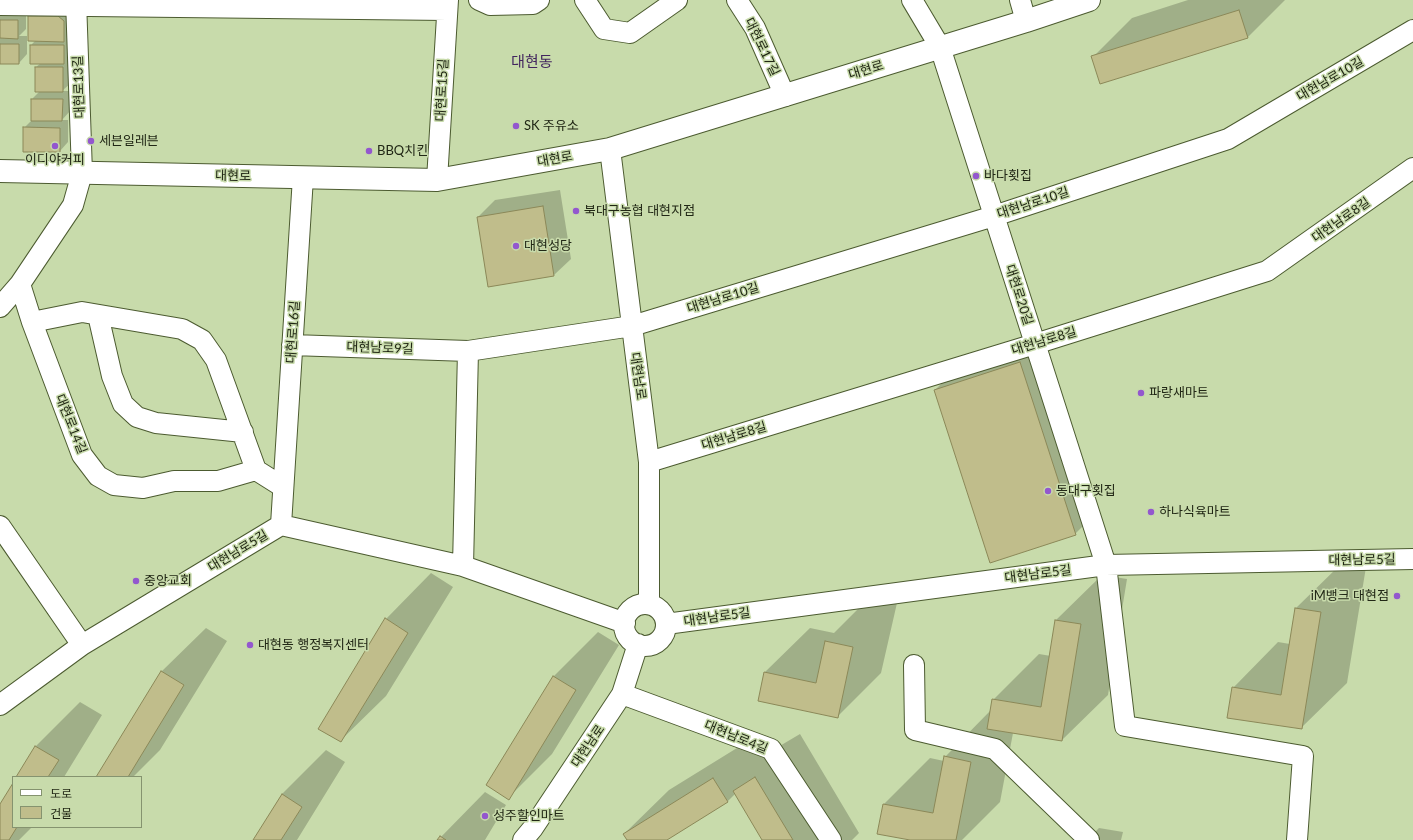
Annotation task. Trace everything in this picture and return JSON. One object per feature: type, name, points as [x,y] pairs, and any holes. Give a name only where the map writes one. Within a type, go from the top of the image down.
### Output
[{"type":"main road","name":"대현로","points":[[0,171],[437,180],[610,149],[785,96],[1089,0]]},
{"type":"street","points":[[479,0],[490,5],[533,4],[539,0]]},
{"type":"street","points":[[585,0],[604,29],[630,32],[677,0]]},
{"type":"street","name":"대현로17길","points":[[737,0],[755,28],[785,96]]},
{"type":"street","name":"대현로20길","points":[[912,0],[940,47],[1106,565],[1125,726],[1303,756],[1297,840]]},
{"type":"street","points":[[1020,0],[1026,21]]},
{"type":"street","points":[[0,5],[76,3],[447,5]]},
{"type":"street","name":"대현로13길","points":[[76,3],[82,173]]},
{"type":"street","name":"대현로15길","points":[[437,180],[447,5]]},
{"type":"street","name":"대현남로10길","points":[[632,326],[994,216],[1228,139],[1413,30]]},
{"type":"street","name":"대현남로","points":[[610,149],[649,462],[649,604]]},
{"type":"street","name":"대현남로8길","points":[[649,462],[1035,344],[1267,271],[1413,168]]},
{"type":"street","points":[[0,307],[20,284],[73,205],[82,173]]},
{"type":"street","name":"대현로16길","points":[[281,525],[303,177]]},
{"type":"street","name":"대현로14길","points":[[20,284],[32,322],[82,455],[98,476],[114,485],[144,488],[174,481],[218,481],[256,470]]},
{"type":"street","points":[[32,322],[82,312],[182,329],[202,340],[216,360],[256,470],[284,487]]},
{"type":"street","points":[[98,315],[112,376],[123,404],[138,417],[156,423],[243,432]]},
{"type":"street","name":"대현남로9길","points":[[292,346],[468,351],[632,326]]},
{"type":"street","points":[[463,566],[468,351]]},
{"type":"street","name":"대현남로5길","points":[[0,705],[82,645],[281,525],[463,566],[624,623]]},
{"type":"street","points":[[0,526],[82,645]]},
{"type":"street","name":"대현남로5길","points":[[666,624],[1106,565],[1413,559]]},
{"type":"street","points":[[649,604],[661,611],[665,617],[666,630],[658,642],[651,645],[638,644],[627,636],[624,623],[626,616],[636,606],[649,604]]},
{"type":"street","name":"대현남로","points":[[532,836],[622,694],[638,644]]},
{"type":"street","points":[[914,665],[915,730],[995,749],[1089,840]]},
{"type":"street","name":"대현남로4길","points":[[622,694],[771,749],[831,840]]},
{"type":"building","points":[[1239,10],[1248,38],[1100,84],[1091,56]]},
{"type":"building","points":[[28,16],[58,16],[64,21],[64,42],[28,41]]},
{"type":"building","points":[[0,20],[18,20],[18,39],[0,38]]},
{"type":"building","points":[[0,44],[19,44],[19,64],[0,64]]},
{"type":"building","points":[[30,45],[64,45],[64,64],[30,64]]},
{"type":"building","points":[[35,67],[63,67],[63,92],[35,92]]},
{"type":"building","points":[[31,99],[63,99],[62,121],[31,121]]},
{"type":"building","points":[[23,127],[60,128],[60,152],[23,152]]},
{"type":"building","name":"대현성당","points":[[543,206],[554,276],[488,287],[477,217]]},
{"type":"building","points":[[1020,362],[1076,535],[990,563],[934,390]]},
{"type":"building","points":[[1295,608],[1321,612],[1302,729],[1227,718],[1232,687],[1281,695]]},
{"type":"building","points":[[385,618],[408,633],[341,742],[318,729]]},
{"type":"building","points":[[1055,620],[1081,624],[1062,741],[987,729],[992,699],[1041,707]]},
{"type":"building","points":[[825,641],[853,647],[838,718],[758,701],[764,672],[816,683]]},
{"type":"building","points":[[161,671],[184,685],[129,776],[97,776]]},
{"type":"building","points":[[553,676],[576,690],[509,800],[486,785]]},
{"type":"building","points":[[35,746],[59,760],[49,776],[17,776]]},
{"type":"building","points":[[944,756],[971,762],[956,840],[910,840],[877,834],[883,804],[933,813]]},
{"type":"building","points":[[755,777],[793,840],[762,840],[733,791]]},
{"type":"building","points":[[713,778],[728,802],[667,840],[627,840],[623,834]]},
{"type":"building","points":[[12,785],[12,828],[16,828],[9,840],[0,840],[0,804]]},
{"type":"building","points":[[282,794],[302,807],[281,840],[253,840]]},
{"type":"building","points":[[440,836],[446,840],[437,840]]},
{"type":"place","name":"SK 주유소","points":[[516,126]]},
{"type":"place","name":"세븐일레븐","points":[[91,141]]},
{"type":"place","name":"이디야커피","points":[[55,146]]},
{"type":"place","name":"BBQ치킨","points":[[369,151]]},
{"type":"place","name":"바다횟집","points":[[976,176]]},
{"type":"place","name":"북대구농협 대현지점","points":[[576,211]]},
{"type":"place","name":"대현성당","points":[[516,246]]},
{"type":"place","name":"파랑새마트","points":[[1141,393]]},
{"type":"place","name":"동대구횟집","points":[[1048,491]]},
{"type":"place","name":"하나식육마트","points":[[1151,512]]},
{"type":"place","name":"중앙교회","points":[[136,581]]},
{"type":"place","name":"iM뱅크 대현점","points":[[1397,596]]},
{"type":"place","name":"대현동 행정복지센터","points":[[250,645]]},
{"type":"place","name":"성주할인마트","points":[[485,816]]},
{"type":"district","name":"대현동","points":[[532,62]]}]
